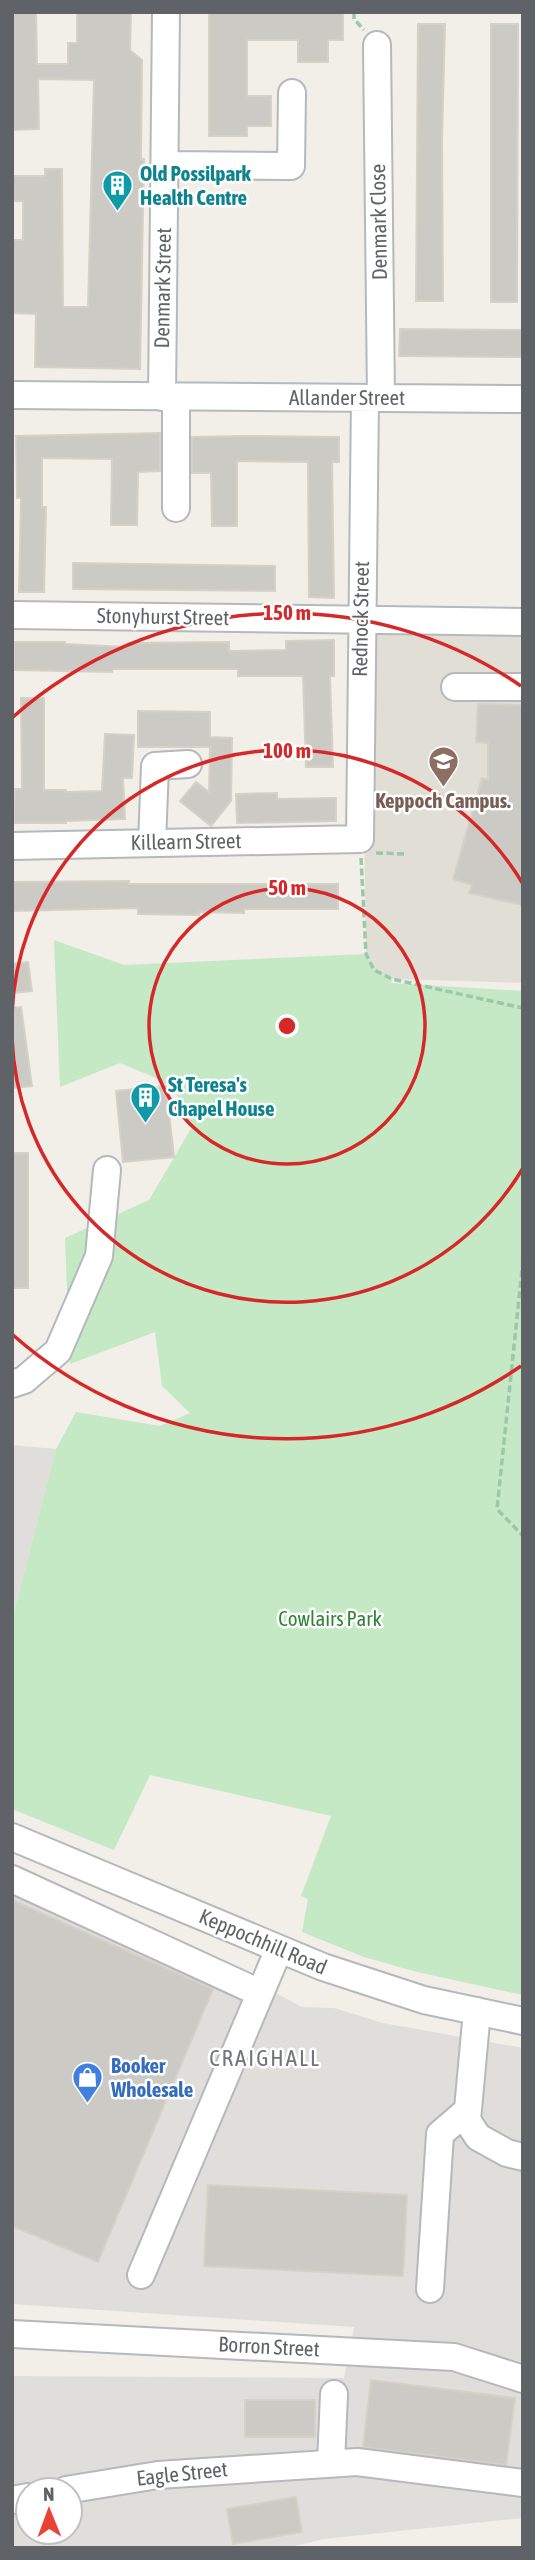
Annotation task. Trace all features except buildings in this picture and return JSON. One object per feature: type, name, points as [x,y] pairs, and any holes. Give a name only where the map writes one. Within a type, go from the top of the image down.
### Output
[{"type":"street","name":"Denmark Street","points":[[166,12],[165,165],[169,397]]},
{"type":"street","name":"Denmark Close","points":[[373,398],[377,45]]},
{"type":"street","points":[[165,165],[291,166],[292,93]]},
{"type":"street","name":"Allander Street","points":[[12,395],[519,399]]},
{"type":"street","points":[[169,397],[176,508]]},
{"type":"street","name":"Rednock Street","points":[[360,846],[361,620],[373,398]]},
{"type":"street","name":"Stonyhurst Street","points":[[12,615],[523,622]]},
{"type":"street","points":[[455,687],[523,687]]},
{"type":"street","points":[[152,843],[155,766],[188,764]]},
{"type":"street","name":"Killearn Street","points":[[12,846],[152,843],[360,846]]},
{"type":"street","points":[[12,1384],[24,1380],[58,1351],[99,1256],[107,1170]]},
{"type":"street","name":"Keppochhill Road","points":[[12,1837],[366,1983],[425,2000],[523,2021]]},
{"type":"street","points":[[12,1879],[260,1993]]},
{"type":"street","points":[[141,2275],[279,1949]]},
{"type":"street","points":[[477,2011],[467,2115],[478,2137],[523,2157]]},
{"type":"street","points":[[430,2289],[440,2134],[467,2115]]},
{"type":"street","name":"Borron Street","points":[[12,2334],[454,2357],[523,2379]]},
{"type":"street","points":[[331,2463],[334,2394]]},
{"type":"street","name":"Eagle Street","points":[[84,2487],[158,2475],[357,2462],[523,2483]]},
{"type":"path","points":[[407,854],[360,846],[366,954],[374,970],[392,979],[523,1008]]},
{"type":"path","points":[[523,1260],[497,1509],[523,1536]]},
{"type":"shaded area","name":"Keppoch Campus.","points":[[361,620],[523,622],[523,983],[392,979],[374,970],[366,954]]},
{"type":"shaded area","points":[[12,1445],[56,1449],[12,1620]]},
{"type":"shaded area","points":[[12,1870],[174,1939],[302,2007],[334,2008],[383,2023],[523,2048],[523,2518],[324,2539],[287,2548],[12,2548],[12,2376],[344,2378],[354,2327],[12,2304]]},
{"type":"green space","name":"Cowlairs Park","points":[[54,940],[124,965],[366,954],[374,970],[392,979],[391,983],[523,991],[523,1995],[417,1972],[364,1957],[302,1932],[308,1899],[301,1896],[331,1816],[150,1775],[114,1850],[12,1809],[12,1620],[56,1449],[76,1412],[160,1426],[190,1413],[162,1386],[155,1332],[70,1364],[65,1238],[149,1200],[192,1127],[175,1091],[156,1078],[120,1063],[60,1087]]},
{"type":"place","name":"Old Possilpark Health Centre","points":[[117,213]]},
{"type":"place","name":"Keppoch Campus.","points":[[443,788]]},
{"type":"place","name":"St Teresa's Chapel House","points":[[145,1124]]},
{"type":"place","name":"Booker Wholesale","points":[[88,2105]]},
{"type":"district","name":"CRAIGHALL","points":[[265,2058]]}]
